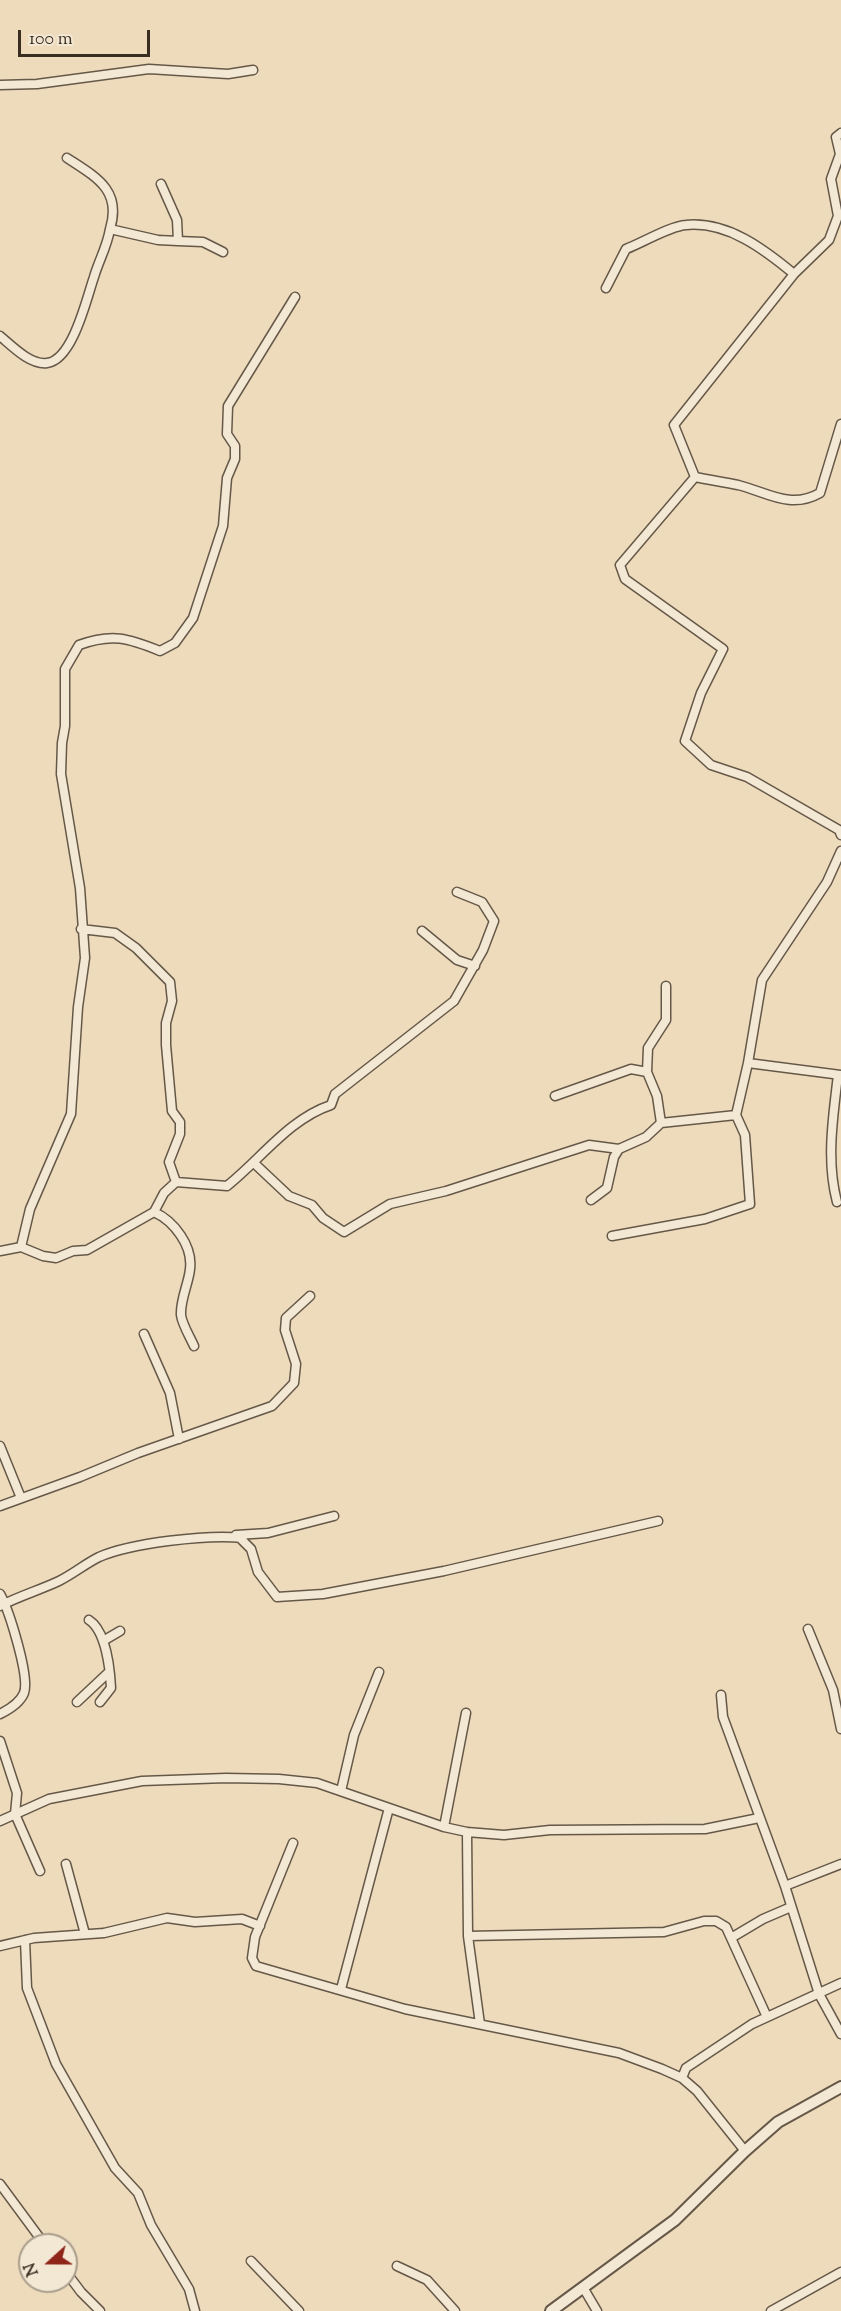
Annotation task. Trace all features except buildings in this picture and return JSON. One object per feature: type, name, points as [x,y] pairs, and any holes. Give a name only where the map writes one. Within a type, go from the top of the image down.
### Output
[{"type":"street","points":[[0,85],[37,84],[149,69],[228,74],[253,70]]},
{"type":"street","points":[[695,477],[674,425],[794,274],[830,240],[838,216],[831,179],[840,154],[836,137],[841,133]]},
{"type":"street","points":[[0,336],[40,363],[52,362],[58,358],[80,321],[94,275],[108,244],[116,212],[110,192],[90,171],[67,158]]},
{"type":"street","points":[[162,184],[177,220],[178,241]]},
{"type":"street","points":[[606,288],[626,249],[686,225],[730,231],[774,257],[794,274]]},
{"type":"street","points":[[110,229],[158,240],[203,242],[223,252]]},
{"type":"street","points":[[21,1247],[30,1209],[71,1114],[78,1007],[85,958],[81,929],[80,888],[61,774],[65,669],[79,645],[97,639],[123,637],[160,651],[175,643],[192,618],[223,526],[227,478],[235,459],[235,446],[227,434],[228,406],[295,297]]},
{"type":"street","points":[[695,477],[739,485],[768,496],[806,501],[820,493],[841,424]]},
{"type":"street","points":[[695,477],[620,565],[625,579],[723,649],[701,693],[685,741],[711,765],[747,777],[839,830],[841,835]]},
{"type":"street","points":[[612,1236],[705,1219],[750,1204],[745,1135],[736,1115],[748,1063],[762,980],[827,882],[841,851]]},
{"type":"street","points":[[0,1251],[21,1247],[43,1256],[56,1258],[73,1251],[87,1250],[154,1212],[164,1193],[176,1182],[227,1186],[255,1164],[297,1122],[316,1110],[331,1105],[335,1094],[454,1001],[475,966],[495,921],[482,902],[457,891]]},
{"type":"street","points":[[81,929],[115,933],[136,948],[170,982],[172,1001],[166,1023],[166,1045],[172,1111],[180,1122],[180,1134],[169,1162],[176,1182]]},
{"type":"street","points":[[422,931],[457,960],[475,966]]},
{"type":"street","points":[[661,1123],[657,1096],[646,1072],[648,1048],[666,1020],[666,986]]},
{"type":"street","points":[[748,1063],[840,1075],[833,1118],[831,1179],[837,1202]]},
{"type":"street","points":[[555,1096],[631,1069],[646,1072]]},
{"type":"street","points":[[255,1164],[289,1196],[312,1205],[324,1218],[344,1232],[390,1204],[446,1191],[589,1145],[619,1149],[646,1137],[661,1123],[736,1115]]},
{"type":"street","points":[[591,1200],[608,1188],[614,1157],[619,1149]]},
{"type":"street","points":[[154,1212],[164,1216],[184,1239],[191,1264],[184,1284],[182,1315],[194,1346]]},
{"type":"street","points":[[0,1506],[272,1406],[294,1383],[297,1364],[285,1330],[286,1318],[310,1296]]},
{"type":"street","points":[[144,1334],[170,1393],[179,1439]]},
{"type":"street","points":[[0,1450],[21,1498]]},
{"type":"street","points":[[3,1604],[61,1580],[98,1558],[124,1549],[268,1533],[334,1516]]},
{"type":"street","points":[[229,1537],[243,1538],[241,1539],[251,1550],[258,1572],[278,1597],[290,1597],[323,1594],[444,1571],[658,1521]]},
{"type":"street","points":[[0,1594],[14,1624],[25,1690],[20,1700],[0,1714]]},
{"type":"street","points":[[89,1620],[103,1641],[109,1672],[111,1688],[100,1702]]},
{"type":"street","points":[[808,1629],[833,1690],[841,1729]]},
{"type":"street","points":[[103,1641],[120,1631]]},
{"type":"street","points":[[77,1702],[109,1672]]},
{"type":"street","points":[[341,1791],[360,1717],[379,1672]]},
{"type":"street","points":[[721,1695],[723,1717],[785,1886],[819,1994],[841,2034]]},
{"type":"street","points":[[444,1827],[466,1713]]},
{"type":"street","points":[[0,1741],[17,1793],[15,1814],[40,1872]]},
{"type":"street","points":[[0,1821],[49,1800],[142,1781],[279,1779],[317,1783],[444,1827],[467,1832],[504,1835],[550,1830],[705,1829],[759,1818]]},
{"type":"street","points":[[341,1989],[389,1808]]},
{"type":"street","points":[[467,1832],[468,1936],[480,2024]]},
{"type":"street","points":[[293,1843],[252,1948],[256,1966],[269,1972],[341,1989],[405,2008],[619,2053],[682,2078],[697,2091],[745,2151]]},
{"type":"street","points":[[66,1864],[85,1934]]},
{"type":"street","points":[[785,1886],[841,1864]]},
{"type":"street","points":[[731,1938],[791,1907]]},
{"type":"street","points":[[0,1946],[25,1940],[114,1931],[167,1918],[195,1922],[242,1919],[260,1926]]},
{"type":"street","points":[[468,1936],[664,1932],[704,1921],[716,1921],[726,1927],[767,2016]]},
{"type":"street","points":[[25,1940],[27,1988],[56,2064],[115,2168],[138,2193],[151,2225],[189,2289],[195,2311]]},
{"type":"street","points":[[682,2078],[686,2068],[767,2016],[841,1983]]},
{"type":"street","points":[[551,2311],[675,2220],[778,2122],[841,2087]]},
{"type":"street","points":[[0,2184],[36,2233]]},
{"type":"street","points":[[251,2261],[298,2311]]},
{"type":"street","points":[[398,2266],[427,2280],[455,2311]]},
{"type":"street","points":[[771,2311],[841,2272]]},
{"type":"street","points":[[78,2288],[100,2311]]},
{"type":"street","points":[[584,2289],[597,2311]]}]
